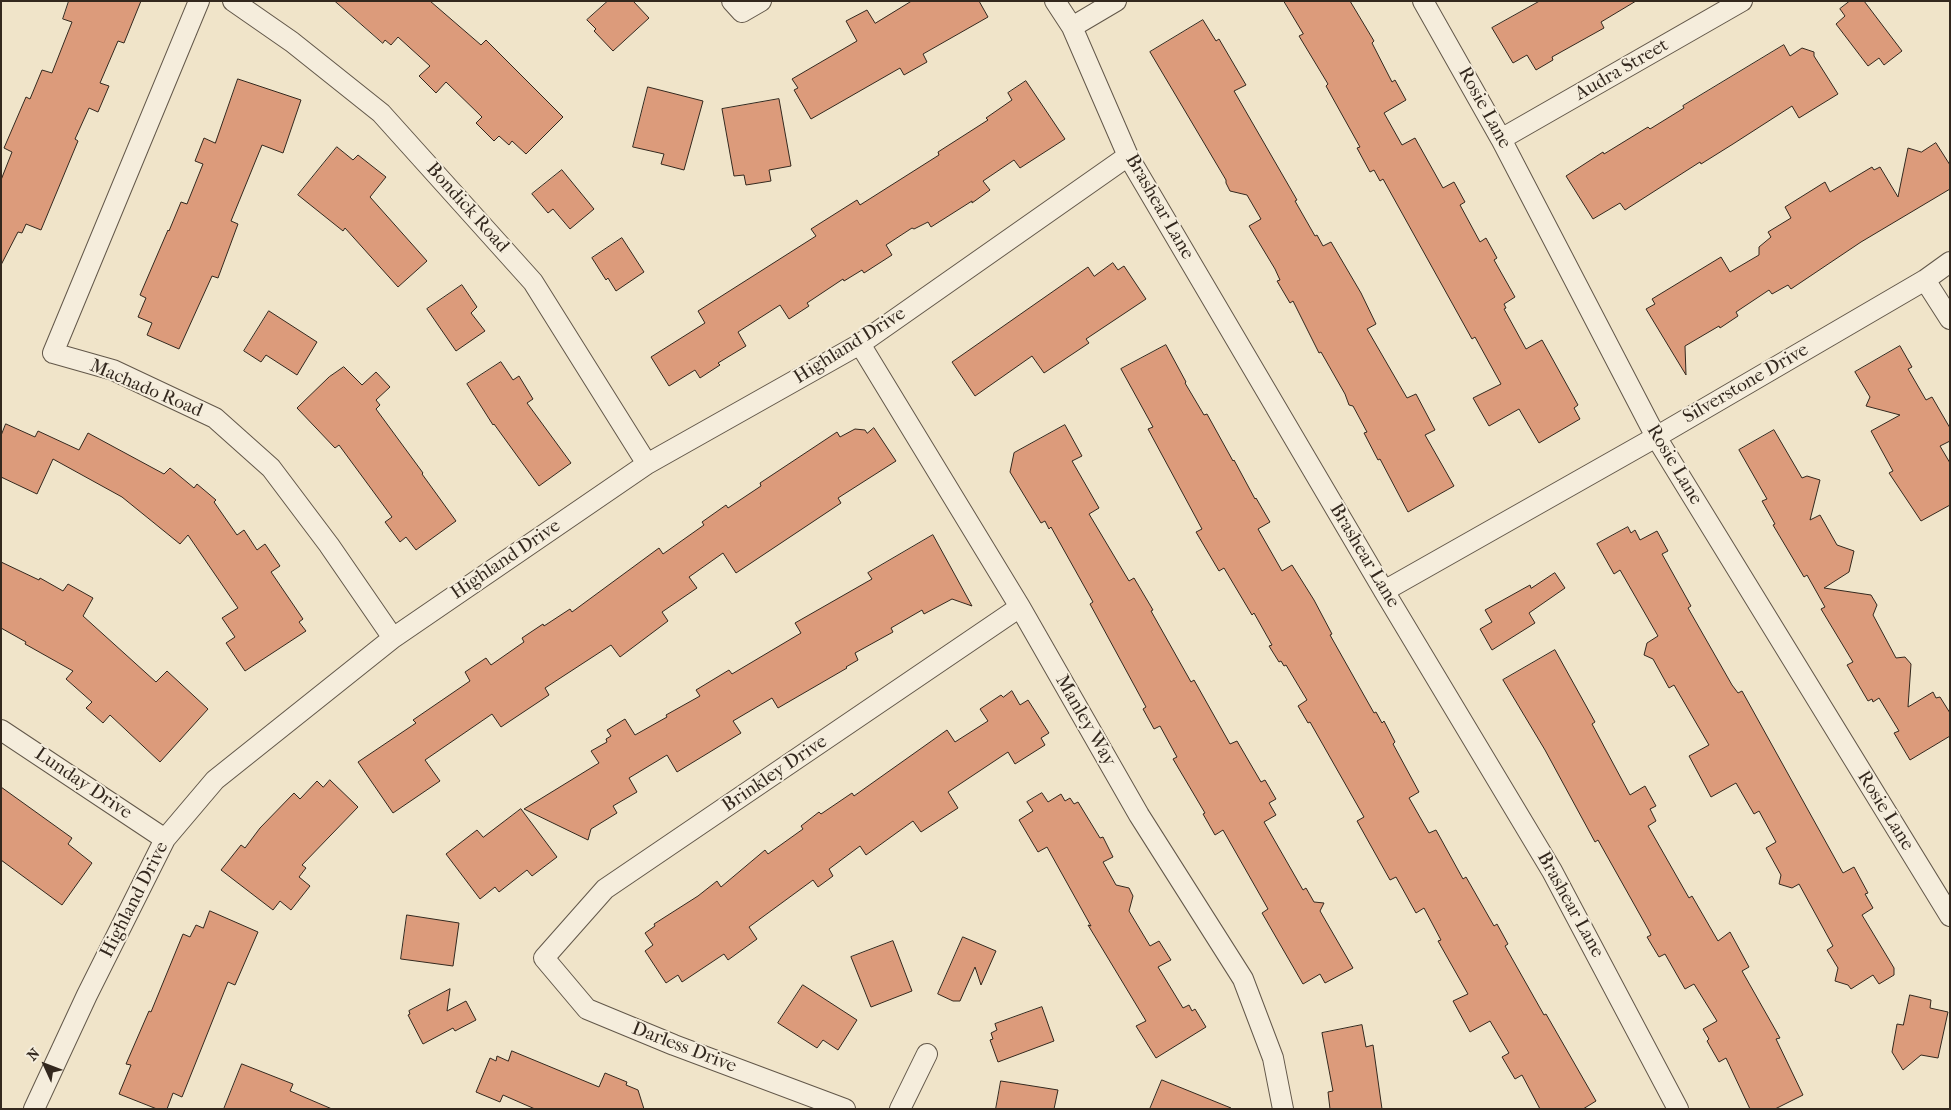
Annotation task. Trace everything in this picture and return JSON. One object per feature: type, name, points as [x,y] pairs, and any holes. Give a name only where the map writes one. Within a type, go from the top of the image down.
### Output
[{"type":"street","name":"Machado Road","points":[[199,1],[53,353],[113,370],[215,418],[271,468],[329,545],[393,638]]},
{"type":"street","name":"Bondick Road","points":[[233,1],[292,42],[381,113],[533,282],[647,464]]},
{"type":"street","points":[[732,1],[742,12],[761,1]]},
{"type":"street","name":"Brashear Lane","points":[[1055,1],[1072,27],[1128,156],[1384,591],[1552,871],[1678,1109]]},
{"type":"street","points":[[1072,27],[1116,1]]},
{"type":"street","name":"Rosie Lane","points":[[1423,1],[1501,139],[1656,437],[1950,916]]},
{"type":"street","name":"Audra Street","points":[[1501,139],[1742,1]]},
{"type":"street","name":"Highland Drive","points":[[34,1109],[87,995],[165,839],[215,780],[393,638],[647,464],[860,344],[1128,156]]},
{"type":"street","name":"Silverstone Drive","points":[[1384,591],[1656,437],[1925,280],[1950,262]]},
{"type":"street","points":[[1925,280],[1950,319]]},
{"type":"street","name":"Manley Way","points":[[860,344],[1020,607],[1139,815],[1243,979],[1272,1058],[1283,1109]]},
{"type":"street","name":"Brinkley Drive","points":[[544,958],[605,889],[1020,607]]},
{"type":"street","name":"Lunday Drive","points":[[1,730],[165,839]]},
{"type":"street","name":"Darless Drive","points":[[544,958],[587,1009],[674,1045],[845,1109]]},
{"type":"street","points":[[900,1109],[927,1054]]},
{"type":"building","points":[[69,1],[141,1],[124,43],[118,41],[100,83],[109,86],[98,112],[89,108],[75,139],[78,141],[41,230],[26,224],[22,233],[18,232],[1,265],[1,180],[12,152],[4,148],[26,97],[30,99],[42,70],[52,73],[72,22],[63,19]]},
{"type":"building","points":[[335,1],[430,1],[481,45],[486,40],[563,117],[526,154],[512,141],[509,145],[499,136],[494,141],[476,123],[482,117],[446,82],[436,93],[419,76],[430,66],[398,37],[391,45],[385,40],[383,43]]},
{"type":"building","points":[[608,1],[633,1],[649,18],[613,51],[594,31],[596,29],[587,20]]},
{"type":"building","points":[[912,1],[979,1],[988,17],[923,54],[927,62],[904,75],[900,68],[811,119],[794,90],[798,88],[792,79],[857,41],[846,21],[867,10],[875,23]]},
{"type":"building","points":[[1284,1],[1350,1],[1374,41],[1372,43],[1392,82],[1395,80],[1406,100],[1384,113],[1402,145],[1415,138],[1443,188],[1454,182],[1465,202],[1460,205],[1480,242],[1486,238],[1497,258],[1494,260],[1515,297],[1504,304],[1506,308],[1504,309],[1526,349],[1542,340],[1578,405],[1574,408],[1580,419],[1539,443],[1519,409],[1489,426],[1473,398],[1501,384],[1475,337],[1472,339],[1383,179],[1380,181],[1374,170],[1370,172],[1357,148],[1360,147],[1326,86],[1328,84],[1299,36],[1303,34]]},
{"type":"building","points":[[1540,1],[1636,1],[1601,22],[1604,28],[1552,57],[1553,60],[1536,70],[1527,55],[1513,63],[1492,28]]},
{"type":"building","points":[[1850,1],[1864,1],[1902,51],[1884,65],[1879,58],[1868,66],[1836,24],[1845,16],[1840,9]]},
{"type":"building","points":[[1203,20],[1216,41],[1219,39],[1246,85],[1234,91],[1297,200],[1295,201],[1315,236],[1317,235],[1323,246],[1331,242],[1361,293],[1376,324],[1367,329],[1407,398],[1416,394],[1435,430],[1425,435],[1454,486],[1408,512],[1380,459],[1378,460],[1364,433],[1367,432],[1353,406],[1349,405],[1345,394],[1321,352],[1319,353],[1293,301],[1290,303],[1277,281],[1280,280],[1275,269],[1249,226],[1261,219],[1247,195],[1230,191],[1226,180],[1150,52]]},
{"type":"building","points":[[1784,45],[1790,56],[1802,48],[1814,52],[1814,56],[1838,94],[1799,118],[1792,106],[1625,210],[1620,203],[1593,219],[1566,176],[1603,152],[1604,154],[1648,127],[1650,129],[1684,108],[1683,106]]},
{"type":"building","points":[[238,79],[301,100],[283,153],[262,145],[231,221],[238,224],[218,278],[212,276],[179,349],[147,335],[152,323],[138,317],[146,298],[140,295],[181,202],[187,204],[203,164],[195,161],[204,138],[215,143]]},
{"type":"building","points":[[1026,81],[1065,139],[1020,168],[1014,160],[983,181],[990,190],[972,203],[972,201],[931,227],[928,222],[914,229],[912,228],[886,245],[892,255],[864,273],[862,270],[844,281],[843,279],[807,303],[809,306],[789,319],[780,305],[738,332],[746,346],[718,363],[720,365],[700,378],[695,370],[669,386],[651,357],[705,323],[698,311],[816,236],[811,229],[857,200],[860,205],[939,155],[938,152],[988,120],[986,118],[1012,100],[1008,93]]},
{"type":"building","points":[[648,87],[703,101],[684,170],[661,164],[664,154],[633,147]]},
{"type":"building","points":[[779,99],[791,166],[769,170],[771,181],[746,185],[744,175],[734,176],[722,109]]},
{"type":"building","points":[[1936,143],[1950,165],[1950,189],[1861,242],[1791,289],[1788,285],[1772,294],[1769,290],[1736,312],[1738,316],[1720,328],[1719,326],[1685,346],[1686,375],[1646,309],[1655,304],[1652,299],[1721,257],[1730,272],[1759,255],[1759,247],[1771,237],[1768,232],[1791,218],[1785,207],[1825,182],[1830,192],[1872,167],[1874,170],[1880,167],[1898,197],[1908,148],[1921,152]]},
{"type":"building","points":[[337,147],[353,160],[358,155],[386,177],[370,197],[427,261],[398,287],[345,228],[343,231],[298,195]]},
{"type":"building","points":[[562,170],[594,209],[570,229],[553,209],[548,213],[532,194]]},
{"type":"building","points":[[622,238],[644,272],[616,291],[608,278],[606,280],[592,258]]},
{"type":"building","points":[[1113,263],[1118,270],[1124,266],[1146,299],[1086,339],[1089,343],[1044,373],[1032,356],[975,396],[952,362],[1088,267],[1094,276]]},
{"type":"building","points":[[462,285],[477,307],[471,313],[485,331],[456,351],[427,309]]},
{"type":"building","points":[[269,311],[317,342],[297,375],[266,355],[261,362],[244,351]]},
{"type":"building","points":[[1166,345],[1185,383],[1204,415],[1207,414],[1270,522],[1258,529],[1282,571],[1292,565],[1314,600],[1332,634],[1330,635],[1374,713],[1376,712],[1382,723],[1384,721],[1395,742],[1393,744],[1419,792],[1409,798],[1429,833],[1436,830],[1463,879],[1466,877],[1494,926],[1497,924],[1508,944],[1505,946],[1596,1101],[1583,1109],[1540,1109],[1522,1075],[1515,1079],[1502,1057],[1509,1053],[1490,1021],[1470,1032],[1453,1001],[1468,994],[1438,941],[1441,940],[1424,908],[1416,913],[1396,877],[1390,880],[1357,821],[1364,817],[1310,722],[1308,723],[1298,706],[1307,700],[1286,665],[1284,666],[1281,661],[1279,662],[1269,646],[1272,645],[1254,613],[1252,615],[1224,568],[1219,571],[1196,532],[1202,529],[1148,429],[1153,427],[1121,369]]},
{"type":"building","points":[[1900,346],[1912,367],[1908,369],[1926,400],[1932,397],[1950,428],[1950,441],[1940,446],[1950,463],[1950,505],[1921,521],[1889,473],[1893,471],[1871,431],[1900,415],[1866,406],[1870,397],[1855,372]]},
{"type":"building","points":[[501,362],[513,380],[519,376],[533,399],[527,403],[571,463],[539,486],[493,425],[467,384]]},
{"type":"building","points":[[344,367],[362,385],[376,372],[390,387],[376,400],[380,405],[376,409],[456,521],[416,550],[406,537],[400,542],[385,522],[392,517],[339,445],[335,448],[297,408],[329,377]]},
{"type":"building","points":[[6,424],[35,437],[38,431],[79,450],[88,433],[164,474],[170,468],[194,488],[197,484],[216,500],[214,502],[237,535],[244,530],[257,550],[265,544],[280,566],[271,572],[303,619],[299,622],[306,631],[245,671],[226,643],[235,637],[222,618],[238,608],[188,535],[180,544],[122,497],[53,459],[37,494],[1,477],[1,436]]},
{"type":"building","points":[[1065,425],[1082,456],[1072,461],[1099,508],[1089,514],[1129,581],[1134,578],[1191,682],[1194,680],[1230,744],[1237,741],[1261,782],[1265,780],[1276,799],[1269,803],[1276,815],[1264,822],[1303,890],[1306,888],[1314,902],[1324,903],[1320,911],[1353,968],[1325,983],[1320,974],[1303,984],[1262,913],[1268,909],[1223,830],[1215,835],[1203,814],[1205,813],[1173,759],[1177,757],[1160,726],[1154,729],[1143,709],[1146,707],[1090,604],[1093,602],[1051,527],[1049,529],[1045,521],[1041,523],[1010,472],[1014,453]]},
{"type":"building","points":[[874,428],[896,461],[838,498],[841,503],[736,573],[723,553],[689,577],[697,588],[662,612],[668,621],[620,657],[611,645],[545,688],[549,695],[501,727],[492,714],[425,760],[440,781],[393,813],[358,762],[416,723],[413,720],[470,681],[465,672],[486,658],[491,665],[524,642],[522,638],[570,609],[572,612],[659,548],[663,554],[704,525],[702,522],[726,505],[728,508],[761,486],[760,483],[837,432],[840,437],[855,429],[865,430],[867,433]]},
{"type":"building","points":[[1774,430],[1802,478],[1807,476],[1820,480],[1810,520],[1820,515],[1837,545],[1854,551],[1849,572],[1824,588],[1871,595],[1877,605],[1873,615],[1896,658],[1905,657],[1911,664],[1908,707],[1933,692],[1936,698],[1940,697],[1950,713],[1950,736],[1910,760],[1894,733],[1899,731],[1879,698],[1873,702],[1872,699],[1868,701],[1847,665],[1853,662],[1821,609],[1825,607],[1807,575],[1804,577],[1773,525],[1775,524],[1762,501],[1767,499],[1739,450]]},
{"type":"building","points":[[1628,527],[1631,533],[1635,530],[1640,540],[1657,531],[1668,551],[1662,554],[1691,606],[1688,608],[1732,685],[1738,693],[1742,691],[1843,873],[1854,867],[1868,893],[1865,894],[1873,908],[1862,915],[1894,968],[1894,975],[1879,984],[1873,975],[1851,989],[1848,985],[1835,981],[1838,968],[1827,950],[1833,946],[1799,884],[1792,888],[1779,884],[1781,875],[1766,848],[1776,842],[1759,811],[1754,814],[1736,783],[1711,797],[1689,756],[1709,745],[1674,685],[1669,688],[1653,659],[1644,655],[1647,643],[1658,636],[1620,570],[1614,574],[1597,544]]},
{"type":"building","points":[[933,535],[972,606],[952,599],[924,614],[922,610],[891,628],[893,632],[855,653],[858,660],[847,668],[778,708],[772,698],[733,721],[741,733],[677,772],[667,755],[629,778],[637,792],[613,806],[617,813],[591,829],[588,840],[524,809],[599,763],[591,751],[607,742],[606,739],[611,736],[607,730],[625,719],[635,735],[667,717],[666,715],[700,696],[696,690],[729,670],[732,674],[801,633],[795,623],[872,579],[868,573]]},
{"type":"building","points":[[1,562],[39,580],[40,578],[63,591],[68,584],[93,598],[83,616],[156,682],[167,671],[208,709],[160,762],[110,715],[103,723],[86,708],[92,702],[66,679],[73,671],[1,628]]},
{"type":"building","points":[[1555,573],[1565,588],[1529,613],[1535,623],[1492,650],[1480,629],[1492,622],[1485,610],[1530,585],[1531,588]]},
{"type":"building","points":[[1555,650],[1595,722],[1592,724],[1630,795],[1645,786],[1656,806],[1650,809],[1656,821],[1648,826],[1689,898],[1692,896],[1718,941],[1730,932],[1749,967],[1742,971],[1780,1038],[1776,1039],[1803,1095],[1775,1109],[1750,1109],[1726,1058],[1719,1062],[1707,1041],[1709,1039],[1703,1029],[1717,1021],[1694,984],[1685,989],[1665,954],[1659,957],[1647,937],[1651,935],[1648,929],[1598,840],[1595,842],[1545,750],[1503,680]]},
{"type":"building","points":[[1012,691],[1020,705],[1028,700],[1049,733],[1041,738],[1045,745],[1015,764],[1008,752],[948,792],[958,808],[921,832],[913,821],[866,855],[860,846],[829,869],[833,876],[818,887],[813,880],[749,927],[757,939],[728,960],[724,954],[682,982],[678,975],[666,983],[645,951],[653,945],[645,933],[655,926],[654,924],[698,896],[717,881],[721,887],[765,850],[768,854],[803,829],[801,826],[819,812],[821,814],[852,793],[854,796],[947,730],[955,742],[988,721],[980,709],[1001,695],[1003,697]]},
{"type":"building","points":[[330,780],[358,807],[302,865],[306,868],[299,877],[310,886],[291,910],[280,901],[273,910],[221,870],[241,845],[245,848],[260,828],[294,793],[300,799],[317,781],[323,787]]},
{"type":"building","points":[[1,787],[72,838],[68,844],[92,863],[62,905],[1,860]]},
{"type":"building","points":[[1042,793],[1048,802],[1061,794],[1065,801],[1070,798],[1074,804],[1078,802],[1100,838],[1103,837],[1113,857],[1103,862],[1116,885],[1129,888],[1133,896],[1129,911],[1150,946],[1159,941],[1171,960],[1158,967],[1183,1008],[1189,1005],[1192,1011],[1195,1009],[1206,1027],[1156,1058],[1136,1026],[1146,1021],[1088,925],[1091,926],[1047,847],[1038,852],[1019,820],[1033,811],[1027,802]]},
{"type":"building","points":[[521,809],[557,857],[532,876],[527,870],[499,892],[495,887],[480,899],[446,854],[477,830],[483,837]]},
{"type":"building","points":[[210,911],[258,932],[235,985],[228,982],[182,1097],[173,1093],[167,1109],[157,1109],[119,1094],[131,1065],[126,1064],[149,1011],[151,1012],[183,934],[190,937],[196,925],[203,928]]},
{"type":"building","points":[[407,915],[459,923],[453,966],[401,959]]},
{"type":"building","points":[[963,937],[996,951],[981,985],[975,967],[960,1001],[953,1001],[938,994]]},
{"type":"building","points":[[893,941],[912,991],[871,1007],[851,957]]},
{"type":"building","points":[[803,985],[857,1020],[838,1050],[823,1040],[817,1048],[778,1023]]},
{"type":"building","points":[[450,989],[447,1011],[466,1001],[476,1020],[455,1031],[453,1028],[423,1044],[408,1015],[410,1014],[409,1011]]},
{"type":"building","points":[[1910,995],[1931,1000],[1930,1008],[1948,1012],[1938,1058],[1921,1055],[1903,1070],[1892,1052],[1897,1024],[1903,1025]]},
{"type":"building","points":[[1042,1007],[1054,1041],[998,1062],[990,1040],[993,1039],[991,1033],[997,1030],[995,1024]]},
{"type":"building","points":[[1362,1025],[1366,1047],[1373,1045],[1382,1109],[1330,1109],[1328,1092],[1333,1091],[1322,1033]]},
{"type":"building","points":[[512,1051],[599,1087],[605,1073],[627,1082],[626,1085],[638,1090],[644,1109],[535,1109],[503,1095],[500,1102],[476,1092],[490,1058],[496,1061],[497,1056],[508,1061]]},
{"type":"building","points":[[242,1064],[293,1084],[290,1091],[332,1109],[224,1109]]},
{"type":"building","points":[[1162,1080],[1231,1108],[1231,1109],[1150,1109]]},
{"type":"building","points":[[1001,1081],[1058,1090],[1054,1109],[996,1109]]}]
